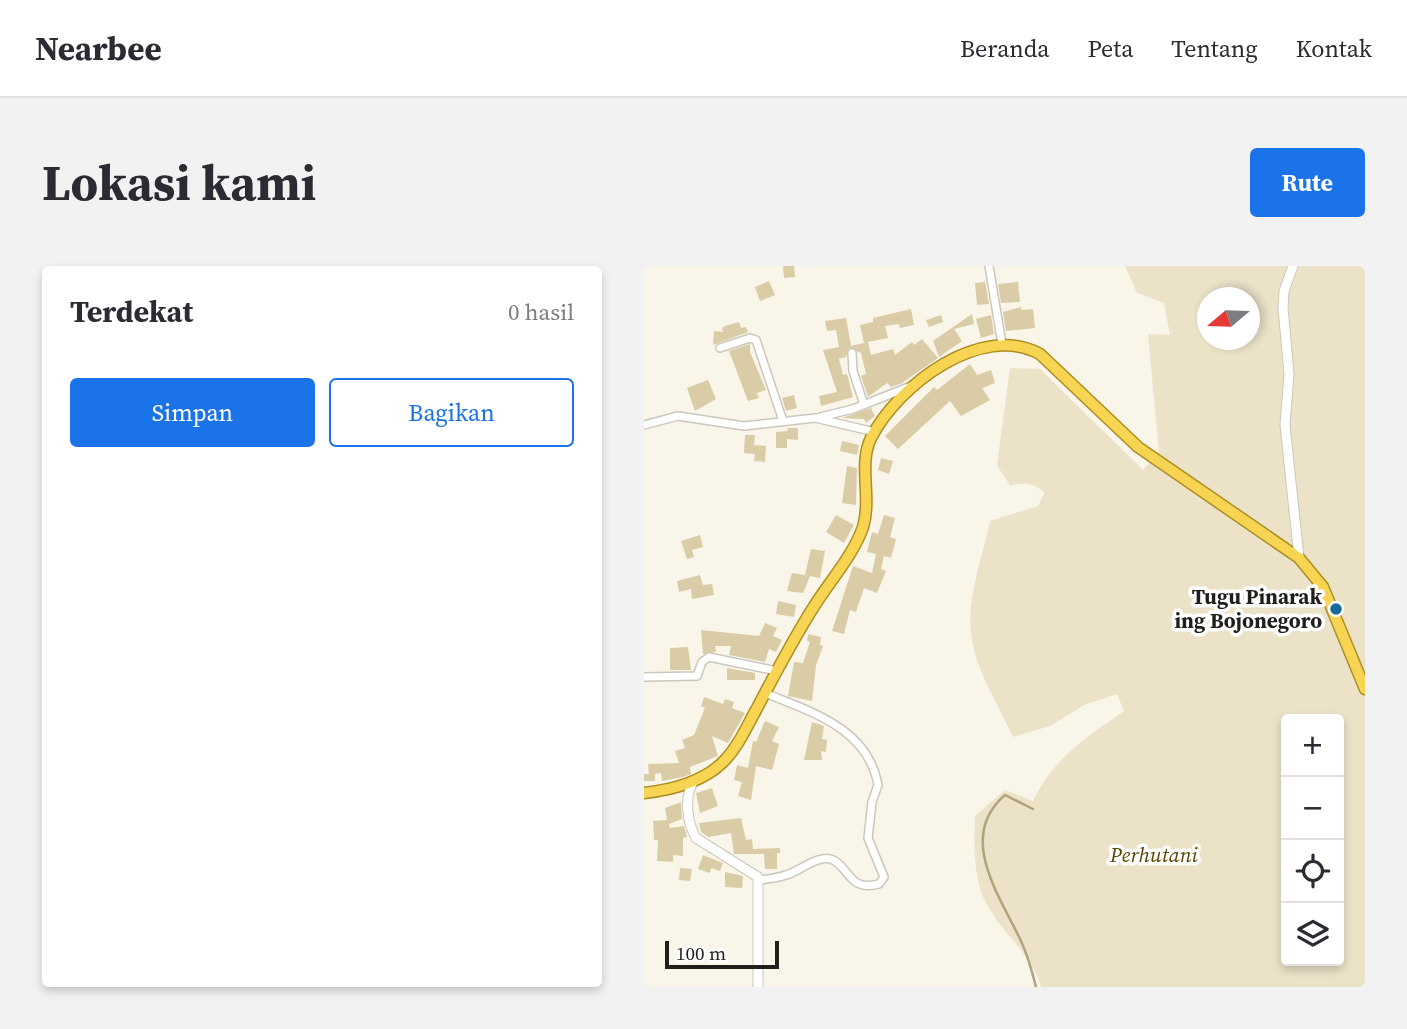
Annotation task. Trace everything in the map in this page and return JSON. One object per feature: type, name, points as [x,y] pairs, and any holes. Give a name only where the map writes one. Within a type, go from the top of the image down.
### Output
[{"type":"highway","points":[[644,793],[693,782],[714,770],[730,754],[862,529],[868,491],[866,453],[875,432],[916,384],[948,361],[1002,344],[1021,345],[1041,354],[1138,447],[1299,558],[1323,587],[1365,689]]},
{"type":"street","points":[[989,266],[1002,344]]},
{"type":"street","points":[[1293,266],[1284,291],[1283,308],[1289,373],[1285,425],[1299,558]]},
{"type":"street","points":[[720,348],[750,338],[756,340],[783,422]]},
{"type":"street","points":[[852,353],[853,371],[864,405]]},
{"type":"street","points":[[644,425],[678,416],[729,425],[816,418],[864,405],[916,384]]},
{"type":"street","points":[[816,418],[875,432]]},
{"type":"street","points":[[644,677],[697,676],[702,662],[709,657],[777,671]]},
{"type":"street","points":[[759,880],[787,875],[823,859],[833,860],[853,880],[863,884],[879,884],[884,877],[869,838],[872,802],[878,785],[864,753],[853,737],[840,726],[765,693]]},
{"type":"street","points":[[693,782],[687,799],[694,834],[704,844],[755,873],[759,880],[758,987]]},
{"type":"green space","name":"Perhutani","points":[[1125,266],[1365,266],[1365,987],[1041,987],[1031,964],[991,912],[981,892],[975,859],[975,816],[1005,790],[1033,801],[1061,760],[1124,711],[1117,694],[1084,705],[1050,726],[1013,737],[977,659],[971,632],[971,605],[990,521],[1038,506],[1045,492],[1028,484],[1010,486],[997,465],[1010,368],[1040,369],[1143,470],[1159,452],[1148,334],[1170,335],[1164,303],[1137,293]]},
{"type":"building","points":[[783,266],[794,266],[795,277],[784,278]]},
{"type":"building","points":[[769,281],[775,295],[760,301],[755,287]]},
{"type":"building","points":[[985,282],[989,304],[977,305],[975,283]]},
{"type":"building","points":[[1018,282],[1020,302],[1001,303],[998,284]]},
{"type":"building","points":[[1021,307],[1021,310],[1033,309],[1035,328],[1006,331],[1003,312]]},
{"type":"building","points":[[911,309],[914,325],[900,328],[899,324],[885,326],[888,338],[868,342],[871,355],[893,349],[895,355],[912,342],[914,345],[922,339],[938,358],[902,383],[891,387],[887,383],[868,397],[861,376],[866,374],[861,353],[849,348],[846,357],[839,359],[843,375],[847,374],[853,397],[821,406],[819,396],[837,392],[823,350],[839,347],[836,330],[827,331],[825,321],[846,318],[851,346],[864,343],[860,325],[873,322],[873,318]]},
{"type":"building","points":[[972,314],[974,324],[954,329],[962,341],[939,357],[933,341]]},
{"type":"building","points":[[941,315],[943,322],[929,327],[926,320]]},
{"type":"building","points":[[991,315],[994,334],[981,338],[976,319]]},
{"type":"building","points":[[739,322],[741,328],[746,327],[748,332],[713,345],[714,331],[723,332],[722,328],[725,326]]},
{"type":"building","points":[[750,344],[750,352],[766,390],[757,393],[759,398],[748,401],[729,351]]},
{"type":"building","points":[[970,364],[977,375],[991,370],[995,383],[982,388],[990,400],[961,416],[950,401],[898,449],[885,436],[934,387],[937,390]]},
{"type":"building","points":[[708,380],[716,399],[695,411],[687,388]]},
{"type":"building","points":[[794,395],[797,408],[786,411],[782,398]]},
{"type":"building","points":[[871,408],[875,416],[866,423],[864,419],[842,418]]},
{"type":"building","points":[[788,428],[798,428],[798,440],[787,439],[787,448],[776,448],[776,432],[787,431]]},
{"type":"building","points":[[745,435],[755,435],[754,445],[766,446],[765,462],[754,461],[755,454],[744,453]]},
{"type":"building","points":[[842,441],[859,445],[857,455],[840,451]]},
{"type":"building","points":[[881,458],[893,461],[889,474],[878,470]]},
{"type":"building","points":[[847,466],[857,468],[856,505],[842,503]]},
{"type":"building","points":[[836,515],[854,525],[844,543],[826,532]]},
{"type":"building","points":[[884,515],[895,518],[890,537],[896,539],[891,558],[884,556],[881,569],[886,571],[877,593],[864,588],[856,612],[850,610],[844,634],[832,631],[853,566],[872,573],[876,554],[867,552],[872,532],[878,534]]},
{"type":"building","points":[[700,535],[703,547],[692,550],[694,557],[687,559],[681,541]]},
{"type":"building","points":[[811,549],[825,551],[820,578],[805,575]]},
{"type":"building","points":[[792,573],[810,576],[803,593],[787,591]]},
{"type":"building","points":[[700,575],[703,585],[712,584],[714,595],[692,599],[691,589],[679,592],[677,581]]},
{"type":"building","points":[[778,601],[796,605],[794,617],[776,614]]},
{"type":"building","points":[[765,623],[777,628],[773,636],[782,640],[776,652],[769,649],[765,662],[729,655],[731,646],[715,646],[716,652],[703,654],[701,630],[759,636]]},
{"type":"building","points":[[808,634],[821,637],[820,645],[823,646],[816,665],[812,701],[788,696],[794,662],[803,663],[810,642],[807,641]]},
{"type":"building","points":[[688,647],[691,670],[670,670],[670,648]]},
{"type":"building","points":[[727,668],[755,673],[755,680],[727,680]]},
{"type":"building","points":[[704,697],[723,704],[725,699],[734,702],[732,708],[745,713],[728,743],[712,736],[718,756],[690,767],[691,774],[662,781],[661,773],[655,774],[655,781],[644,781],[644,774],[649,774],[648,764],[679,763],[675,751],[685,748],[682,740],[694,735],[705,708],[701,706]]},
{"type":"building","points":[[765,721],[779,727],[772,741],[779,744],[772,770],[756,766],[751,800],[738,796],[742,782],[734,780],[737,765],[748,768],[753,741],[756,742]]},
{"type":"building","points":[[812,722],[824,726],[822,739],[827,740],[826,752],[821,751],[822,760],[804,760]]},
{"type":"building","points":[[712,788],[718,806],[700,813],[696,793]]},
{"type":"building","points":[[681,802],[682,819],[669,824],[670,828],[684,826],[687,837],[683,838],[683,856],[673,855],[673,862],[657,861],[658,840],[654,840],[653,821],[667,820],[665,808]]},
{"type":"building","points":[[741,818],[746,840],[752,839],[753,849],[780,848],[780,853],[777,853],[777,869],[765,869],[764,854],[734,854],[731,833],[708,837],[701,832],[699,823]]},
{"type":"building","points":[[703,855],[723,863],[720,871],[711,868],[710,873],[698,869]]},
{"type":"building","points":[[680,868],[692,869],[690,881],[679,880]]},
{"type":"building","points":[[725,872],[743,876],[742,888],[725,887]]},
{"type":"waterway","points":[[1033,809],[1005,795],[991,811],[984,829],[983,848],[994,886],[1023,947],[1036,987]]},
{"type":"place","name":"Tugu Pinarak ing Bojonegoro","points":[[1336,609]]}]
